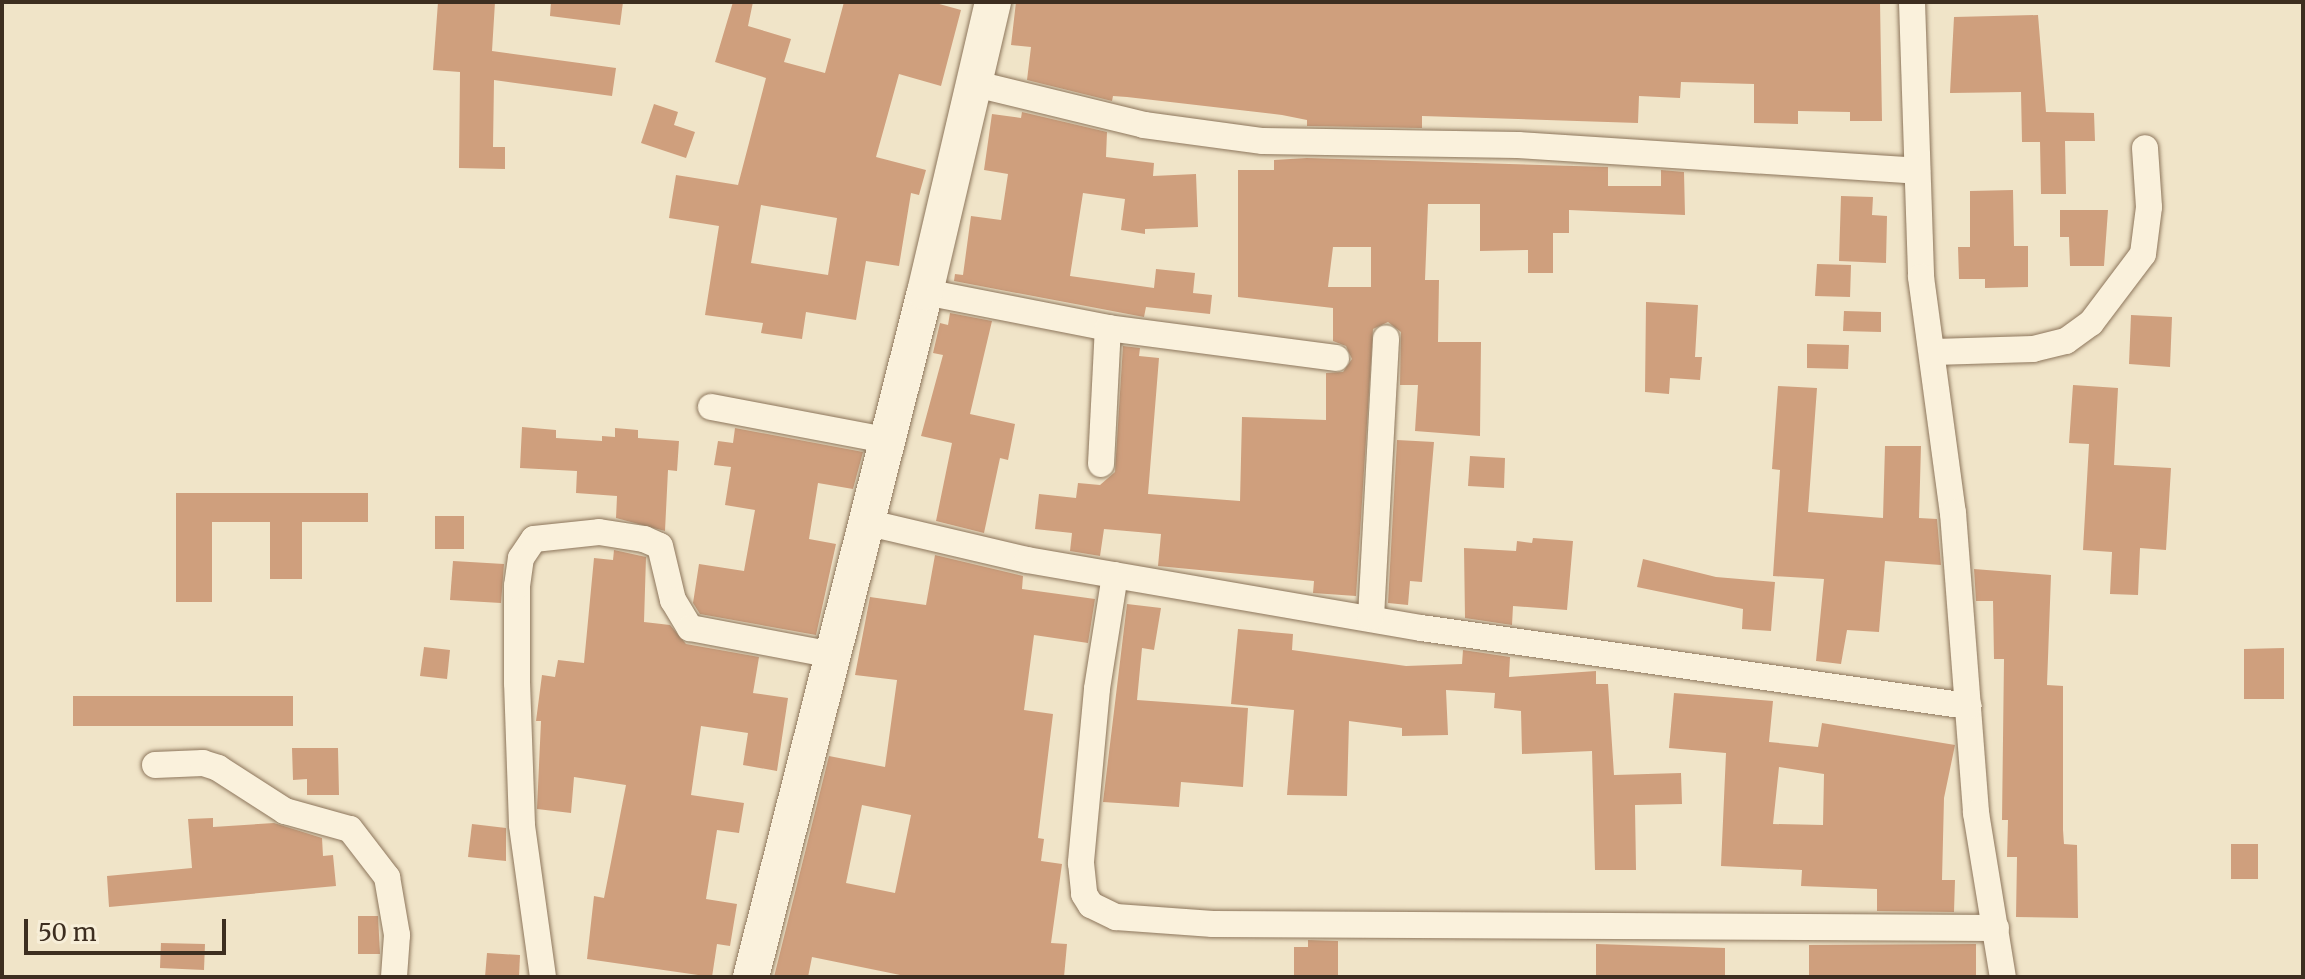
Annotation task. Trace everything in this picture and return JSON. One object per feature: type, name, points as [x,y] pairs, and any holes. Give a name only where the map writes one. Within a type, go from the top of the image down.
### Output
[{"type":"main road","points":[[751,977],[925,292],[993,2]]},
{"type":"street","points":[[1912,2],[1921,277],[1934,352],[1976,813],[2003,977]]},
{"type":"street","points":[[976,84],[1144,125],[1263,141],[1518,145],[1917,171]]},
{"type":"street","points":[[1934,352],[2033,349],[2066,341],[2091,323],[2143,254],[2149,207],[2145,148]]},
{"type":"street","points":[[925,292],[1108,328],[1336,358]]},
{"type":"street","points":[[1101,464],[1108,328]]},
{"type":"street","points":[[1371,617],[1386,338]]},
{"type":"street","points":[[711,407],[886,440]]},
{"type":"street","points":[[865,522],[1115,575],[1371,617],[1968,706]]},
{"type":"street","points":[[543,977],[522,825],[517,683],[517,586],[521,558],[534,539],[599,532],[644,539],[660,546],[673,600],[690,628],[833,655]]},
{"type":"street","points":[[1115,575],[1097,689],[1081,863],[1084,894],[1091,905],[1116,917],[1213,924],[1996,928]]},
{"type":"street","points":[[155,765],[203,763],[218,768],[285,811],[350,829],[387,877],[397,935],[394,977]]},
{"type":"building","points":[[438,2],[495,2],[492,51],[616,68],[612,96],[494,80],[493,147],[505,147],[505,169],[459,168],[460,72],[433,70]]},
{"type":"building","points":[[551,2],[623,2],[620,25],[550,16]]},
{"type":"building","points":[[733,2],[753,2],[748,26],[791,39],[784,62],[825,73],[844,2],[932,2],[961,10],[941,86],[899,74],[876,157],[926,170],[919,195],[911,193],[899,266],[866,261],[856,320],[806,312],[802,339],[761,333],[763,323],[705,315],[719,226],[669,218],[676,175],[738,185],[766,78],[715,62]],"holes":[[[761,205],[837,218],[828,275],[751,263]]]},
{"type":"building","points":[[1016,2],[1880,2],[1882,121],[1850,121],[1850,112],[1798,111],[1798,124],[1754,123],[1754,84],[1681,82],[1680,98],[1639,96],[1638,123],[1422,116],[1422,128],[1307,126],[1307,120],[1282,115],[1127,97],[1113,96],[1112,101],[1027,80],[1031,47],[1011,45]]},
{"type":"building","points":[[2038,15],[2046,112],[2094,113],[2095,141],[2065,141],[2066,194],[2041,194],[2040,142],[2022,142],[2021,92],[1950,93],[1954,17]]},
{"type":"building","points":[[654,104],[678,112],[674,125],[695,132],[686,158],[641,143]]},
{"type":"building","points":[[1022,112],[1107,132],[1106,157],[1154,163],[1153,176],[1196,174],[1198,227],[1145,229],[1145,234],[1121,230],[1125,199],[1083,193],[1070,276],[1154,288],[1156,269],[1195,273],[1193,293],[1212,295],[1210,314],[1146,307],[1144,317],[954,281],[955,274],[963,275],[971,216],[1001,220],[1008,174],[984,170],[992,114],[1021,118]]},
{"type":"building","points":[[1307,158],[1608,167],[1608,186],[1661,186],[1661,170],[1684,172],[1685,215],[1569,210],[1569,233],[1553,233],[1553,273],[1528,273],[1528,250],[1480,251],[1480,204],[1428,204],[1425,280],[1439,280],[1438,342],[1481,342],[1480,436],[1415,431],[1418,385],[1400,385],[1401,332],[1388,322],[1373,329],[1356,596],[1313,593],[1314,581],[1158,566],[1161,534],[1104,529],[1100,556],[1070,551],[1072,533],[1035,529],[1039,494],[1076,498],[1078,483],[1100,485],[1115,472],[1123,346],[1140,348],[1139,356],[1159,358],[1148,494],[1240,501],[1242,417],[1326,420],[1326,373],[1343,372],[1352,359],[1346,346],[1333,341],[1333,308],[1238,297],[1238,170],[1274,170],[1274,160]],"holes":[[[1333,247],[1371,247],[1371,287],[1328,287]]]},
{"type":"building","points":[[2013,190],[2014,246],[2028,246],[2028,287],[1985,288],[1985,279],[1959,279],[1958,247],[1970,247],[1970,191]]},
{"type":"building","points":[[1841,196],[1873,197],[1872,215],[1887,216],[1886,263],[1839,261]]},
{"type":"building","points":[[2060,210],[2108,210],[2104,266],[2070,266],[2069,237],[2060,237]]},
{"type":"building","points":[[1817,264],[1851,265],[1850,297],[1815,296]]},
{"type":"building","points":[[1646,302],[1698,305],[1695,357],[1702,357],[1700,380],[1670,378],[1669,394],[1645,392]]},
{"type":"building","points":[[1844,311],[1881,312],[1881,332],[1843,331]]},
{"type":"building","points":[[950,313],[992,321],[970,414],[1015,424],[1008,460],[1000,458],[984,533],[936,521],[952,443],[921,436],[943,355],[933,353],[940,323],[948,325]]},
{"type":"building","points":[[2131,315],[2172,317],[2170,367],[2129,364]]},
{"type":"building","points":[[1807,344],[1849,345],[1848,369],[1807,368]]},
{"type":"building","points":[[2073,385],[2118,388],[2114,465],[2171,468],[2166,550],[2140,548],[2138,595],[2110,594],[2112,552],[2083,550],[2089,444],[2069,443]]},
{"type":"building","points":[[1778,386],[1817,388],[1808,512],[1883,518],[1885,446],[1921,446],[1919,518],[1937,519],[1941,565],[1885,561],[1879,632],[1847,630],[1841,664],[1816,661],[1824,579],[1773,576],[1780,470],[1772,469]]},
{"type":"building","points":[[522,427],[556,430],[556,438],[602,441],[602,436],[615,437],[615,428],[638,430],[638,438],[679,441],[677,471],[668,470],[665,531],[616,518],[617,496],[576,493],[577,471],[520,468]]},
{"type":"building","points":[[735,428],[863,452],[853,489],[818,483],[809,539],[836,544],[816,635],[700,614],[693,603],[699,564],[744,571],[755,510],[725,505],[731,467],[714,465],[718,441],[733,443]]},
{"type":"building","points":[[1397,440],[1434,442],[1422,582],[1410,581],[1408,605],[1388,603]]},
{"type":"building","points":[[1470,456],[1505,458],[1504,488],[1468,486]]},
{"type":"building","points":[[176,493],[368,493],[368,522],[302,522],[302,579],[270,579],[270,522],[212,522],[212,602],[176,602]]},
{"type":"building","points":[[435,516],[464,516],[464,549],[435,549]]},
{"type":"building","points":[[1533,538],[1573,541],[1567,610],[1513,606],[1512,625],[1465,618],[1464,548],[1516,551],[1517,541],[1532,543]]},
{"type":"building","points":[[614,550],[646,557],[644,622],[670,625],[686,644],[759,657],[753,693],[788,698],[777,771],[743,765],[748,733],[701,726],[691,795],[744,803],[739,833],[717,830],[706,899],[737,904],[730,946],[717,944],[712,977],[587,959],[594,896],[604,898],[626,785],[574,777],[571,813],[537,809],[541,721],[536,721],[542,675],[555,677],[558,660],[584,663],[594,558],[613,560]]},
{"type":"building","points":[[935,555],[1023,576],[1022,589],[1095,599],[1088,643],[1034,635],[1024,710],[1053,714],[1038,838],[1044,839],[1041,861],[1062,864],[1051,943],[1067,944],[1064,977],[910,977],[812,957],[808,977],[774,977],[829,756],[885,767],[897,680],[855,675],[870,597],[926,605]],"holes":[[[862,805],[911,815],[895,893],[846,883]]]},
{"type":"building","points":[[1643,559],[1716,577],[1775,582],[1771,631],[1742,629],[1743,609],[1637,587]]},
{"type":"building","points":[[453,561],[504,564],[501,603],[450,600]]},
{"type":"building","points":[[1974,569],[2051,575],[2047,685],[2063,686],[2063,830],[2064,844],[2077,845],[2078,918],[2016,917],[2017,857],[2007,857],[2008,820],[2002,820],[2004,659],[1994,659],[1993,601],[1976,601]]},
{"type":"building","points":[[1127,604],[1161,608],[1154,650],[1142,648],[1137,700],[1248,708],[1243,787],[1181,782],[1179,807],[1103,802]]},
{"type":"building","points":[[1238,629],[1293,634],[1292,650],[1406,666],[1462,664],[1463,650],[1510,657],[1509,677],[1596,671],[1596,684],[1608,684],[1614,775],[1681,773],[1682,804],[1635,805],[1636,870],[1595,870],[1592,751],[1522,754],[1521,711],[1494,708],[1495,693],[1446,690],[1448,735],[1402,736],[1402,728],[1349,721],[1347,796],[1287,795],[1294,710],[1231,704]]},
{"type":"building","points":[[424,647],[450,650],[447,679],[420,676]]},
{"type":"building","points":[[2284,648],[2284,699],[2244,699],[2244,649]]},
{"type":"building","points":[[1674,693],[1773,701],[1769,742],[1818,747],[1822,723],[1955,745],[1944,798],[1942,880],[1955,880],[1954,912],[1877,911],[1877,889],[1801,886],[1802,870],[1721,866],[1726,753],[1669,748]],"holes":[[[1779,767],[1824,774],[1823,825],[1773,824]]]},
{"type":"building","points":[[73,696],[293,696],[293,726],[73,726]]},
{"type":"building","points":[[292,748],[338,748],[339,795],[307,795],[307,779],[293,780]]},
{"type":"building","points":[[213,818],[213,827],[274,823],[322,838],[323,856],[333,855],[336,886],[109,907],[107,876],[192,868],[188,819]]},
{"type":"building","points":[[472,824],[506,828],[506,861],[468,857]]},
{"type":"building","points":[[2231,844],[2258,844],[2258,879],[2231,879]]},
{"type":"building","points":[[358,916],[378,916],[380,954],[358,954]]},
{"type":"building","points":[[1308,940],[1338,941],[1338,977],[1294,977],[1294,947],[1308,947]]},
{"type":"building","points":[[161,943],[205,944],[204,970],[160,968]]},
{"type":"building","points":[[1596,944],[1725,948],[1725,977],[1596,977]]},
{"type":"building","points":[[1976,944],[1976,977],[1809,977],[1809,945]]},
{"type":"building","points":[[487,953],[520,955],[519,977],[485,977]]}]
